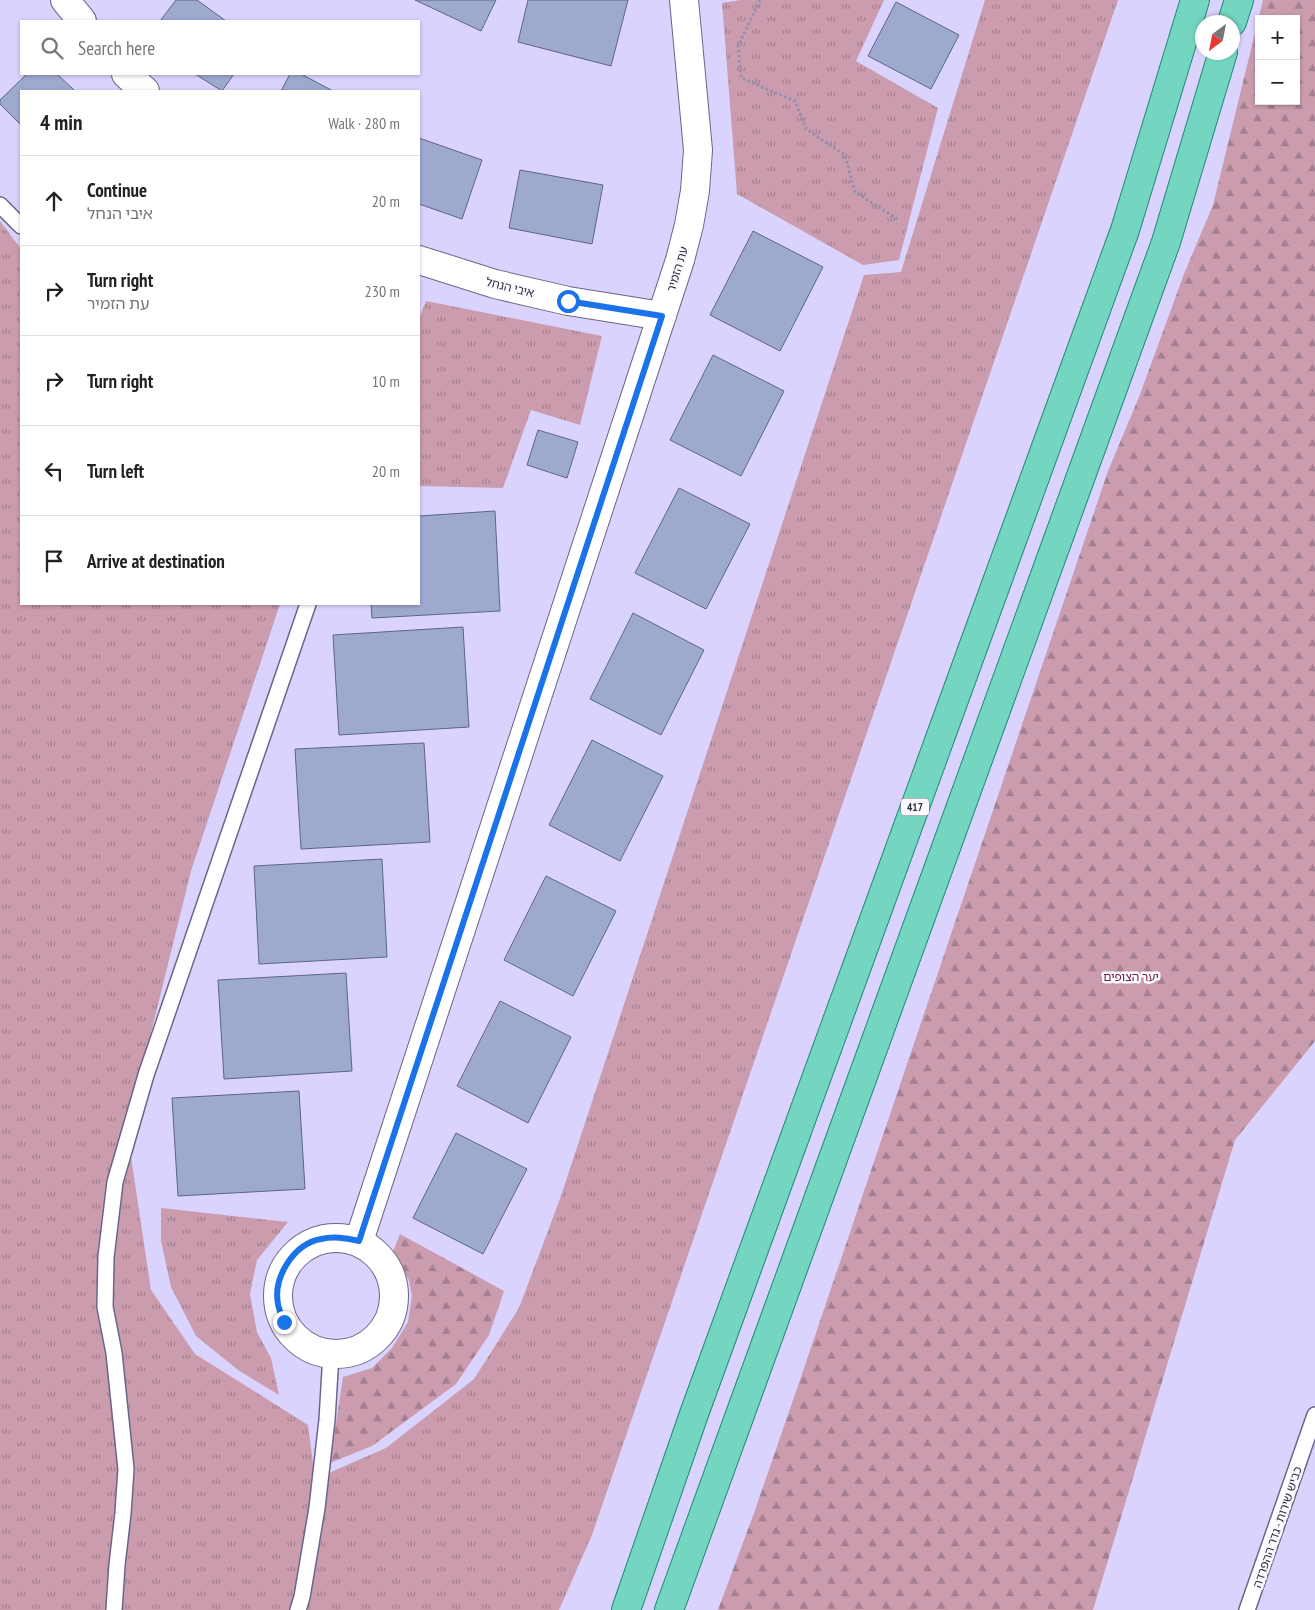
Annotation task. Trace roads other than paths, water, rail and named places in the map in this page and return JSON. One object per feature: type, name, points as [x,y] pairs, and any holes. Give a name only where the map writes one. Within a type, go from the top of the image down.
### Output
[{"type":"main road","name":"417","points":[[626,1610],[698,1404],[1125,230],[1195,0]]},
{"type":"main road","points":[[1234,15],[1239,0]]},
{"type":"main road","points":[[669,1610],[1166,242],[1221,60]]},
{"type":"street","points":[[65,0],[81,20]]},
{"type":"street","name":"עת הזמיר","points":[[359,1241],[680,260],[696,191],[698,150],[684,0]]},
{"type":"street","points":[[127,75],[144,90]]},
{"type":"street","name":"איבי הנחל","points":[[420,260],[495,284],[568,301],[662,316]]},
{"type":"street","points":[[339,1237],[359,1241],[370,1248],[384,1262],[393,1280],[395,1301],[385,1330],[370,1344],[352,1353],[331,1354],[311,1349],[296,1339],[284,1322],[278,1303],[278,1283],[286,1264],[300,1249],[318,1239],[339,1237]]},
{"type":"lane","points":[[0,205],[20,225]]},
{"type":"lane","points":[[114,1610],[126,1470],[114,1353],[105,1307],[106,1257],[114,1182],[146,1075],[308,605]]},
{"type":"lane","points":[[298,1610],[302,1598],[318,1508],[327,1420],[331,1354]]},
{"type":"lane","name":"כביש שירות - גדר ההפרדה","points":[[1247,1610],[1315,1415]]},
{"type":"park label","name":"יער הצופים","points":[[1131,976]]}]
